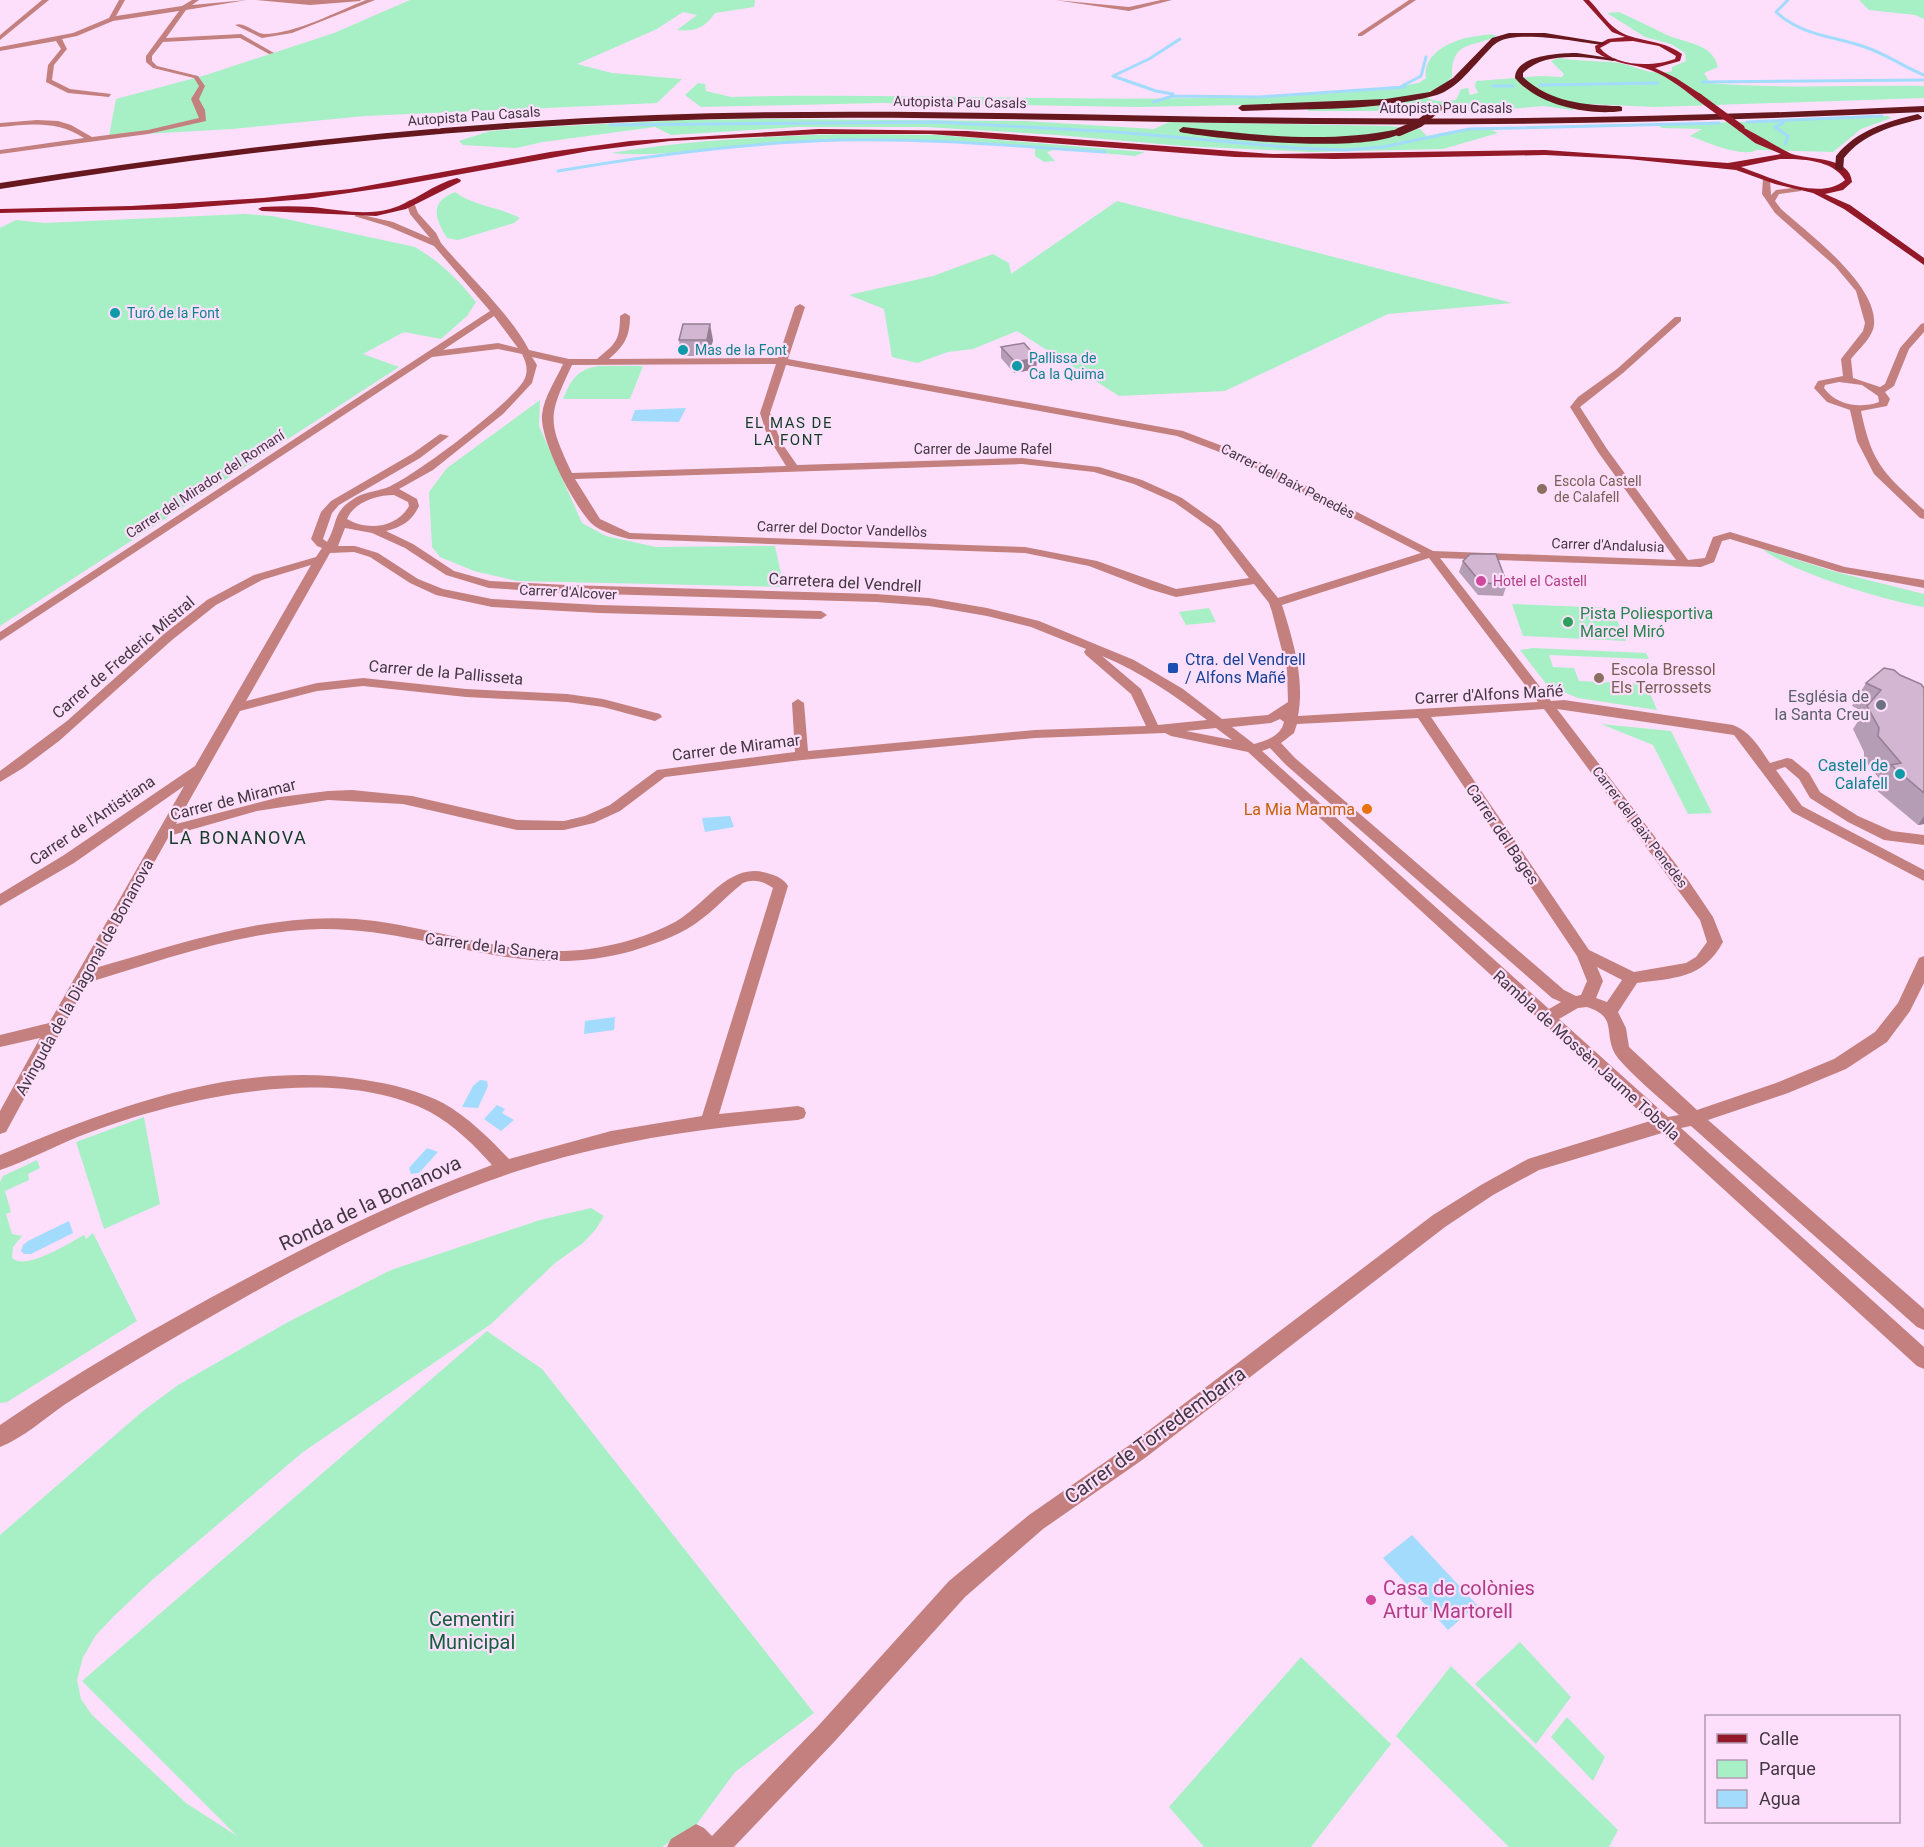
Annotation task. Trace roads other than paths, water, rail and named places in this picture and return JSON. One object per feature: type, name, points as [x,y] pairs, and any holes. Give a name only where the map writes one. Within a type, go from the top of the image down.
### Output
[{"type":"highway","points":[[1237,108],[1364,104],[1419,98],[1442,90],[1495,40],[1512,35],[1545,35],[1603,43]]},
{"type":"highway","points":[[1494,55],[1498,49],[1498,41],[1521,36],[1603,43]]},
{"type":"highway","points":[[1613,60],[1589,56],[1544,59],[1525,66],[1519,73],[1520,78],[1534,91],[1560,101],[1611,109],[1669,112]]},
{"type":"highway","points":[[1001,116],[1306,141],[1349,140],[1399,132],[1420,123],[1477,71]]},
{"type":"highway","name":"Autopista Pau Casals","points":[[0,178],[267,142],[537,118],[641,112],[827,108],[1395,115],[1669,112],[1924,102]]},
{"type":"highway","name":"Autopista Pau Casals","points":[[0,186],[246,151],[482,128],[657,118],[835,115],[1504,121],[1746,116],[1924,108]]},
{"type":"highway","points":[[1102,110],[1173,109]]},
{"type":"highway","points":[[1840,169],[1839,158],[1853,142],[1880,127],[1924,115]]},
{"type":"main road","points":[[1578,0],[1593,9]]},
{"type":"main road","points":[[1586,0],[1614,31],[1672,48],[1680,55],[1678,60],[1667,64],[1642,65],[1613,60],[1603,55],[1603,43]]},
{"type":"main road","points":[[1603,43],[1615,38],[1614,31]]},
{"type":"main road","points":[[1603,43],[1643,40]]},
{"type":"main road","points":[[1667,64],[1665,67],[1674,79]]},
{"type":"main road","points":[[1642,65],[1674,79],[1741,128],[1767,150],[1766,158]]},
{"type":"main road","points":[[248,201],[352,190],[619,145],[815,131],[929,132],[1247,155],[1333,157],[1547,153],[1710,165],[1756,173],[1766,180],[1809,190],[1838,188],[1849,180],[1840,169],[1815,160],[1795,157],[1766,158],[1755,163],[1710,165]]},
{"type":"main road","points":[[42,215],[229,209],[313,201],[615,150],[729,136]]},
{"type":"main road","points":[[1758,141],[1795,157]]},
{"type":"main road","points":[[1755,163],[1753,168],[1756,173]]},
{"type":"main road","points":[[356,216],[353,208],[356,201],[375,192],[490,166]]},
{"type":"main road","points":[[0,213],[140,215],[293,208],[356,216],[394,210],[407,199],[447,183],[481,174]]},
{"type":"main road","points":[[1838,188],[1838,195],[1847,207]]},
{"type":"main road","points":[[1809,190],[1847,207],[1924,262]]},
{"type":"main road","points":[[0,213],[162,207],[393,192]]},
{"type":"street","points":[[0,38],[46,0]]},
{"type":"street","points":[[111,19],[122,0]]},
{"type":"street","points":[[0,152],[158,130],[203,119],[195,99],[202,86],[196,77],[155,67],[149,62],[149,56],[160,40],[186,6],[196,0]]},
{"type":"street","points":[[0,49],[75,35],[111,19],[186,6],[244,0]]},
{"type":"street","points":[[259,0],[310,3],[367,0]]},
{"type":"street","points":[[238,25],[262,36],[292,31],[372,0]]},
{"type":"street","points":[[1058,0],[1129,9],[1169,0]]},
{"type":"street","points":[[1397,0],[1411,1]]},
{"type":"street","points":[[1360,35],[1411,1]]},
{"type":"street","points":[[160,40],[241,36],[271,53]]},
{"type":"street","points":[[58,39],[64,50],[51,64],[48,81],[68,92],[109,95]]},
{"type":"street","points":[[0,124],[47,122],[74,127],[91,140]]},
{"type":"street","points":[[1766,180],[1766,194],[1771,202],[1838,264],[1860,290],[1870,323],[1868,331],[1845,359],[1848,379]]},
{"type":"street","points":[[1771,202],[1776,192],[1798,189]]},
{"type":"street","points":[[387,492],[429,468],[516,397],[529,381],[532,365],[527,352],[496,311],[437,244],[433,235],[414,214],[407,199]]},
{"type":"street","points":[[356,216],[390,224],[437,244]]},
{"type":"street","points":[[794,468],[787,461],[766,420],[766,405],[776,383],[781,361],[800,307]]},
{"type":"street","name":"Carrer del Mirador del Romaní","points":[[0,637],[496,311]]},
{"type":"street","points":[[600,361],[626,336],[625,316]]},
{"type":"street","points":[[1678,319],[1620,371],[1582,399],[1575,407],[1602,450],[1685,564]]},
{"type":"street","points":[[1879,391],[1889,386],[1905,348],[1924,326]]},
{"type":"street","name":"Carrer del Baix Penedès","points":[[426,355],[498,346],[569,362],[781,361],[1179,432],[1242,457],[1431,554],[1548,704],[1683,884],[1712,929],[1715,942],[1705,960],[1688,969],[1632,978]]},
{"type":"street","name":"Carrer del Doctor Vandellòs","points":[[569,362],[549,406],[547,418],[552,437],[574,490],[596,521],[630,536],[1025,550],[1068,556],[1166,592],[1176,593],[1257,580]]},
{"type":"street","points":[[1848,379],[1864,383],[1879,391],[1885,399],[1883,404],[1874,408],[1855,408],[1830,400],[1821,393],[1819,388],[1821,383],[1827,380],[1848,379]]},
{"type":"street","points":[[1855,408],[1862,441],[1880,474],[1924,516]]},
{"type":"street","points":[[387,492],[409,496],[413,501],[413,511],[401,522],[368,529],[326,552],[316,539],[327,512],[335,503],[416,456],[444,435]]},
{"type":"street","name":"Carrer de Jaume Rafel","points":[[569,476],[1022,461],[1095,469],[1138,482],[1178,500],[1216,527],[1275,603],[1293,670],[1293,705],[1285,717]]},
{"type":"street","points":[[409,496],[429,468]]},
{"type":"street","name":"Avinguda de la Diagonal de Bonanova","points":[[0,1128],[164,833],[326,552],[342,521],[341,516],[356,500],[387,492]]},
{"type":"street","name":"Carretera del Vendrell","points":[[342,521],[348,527],[368,529],[409,546],[435,565],[468,579],[489,584],[567,589],[876,598],[929,602],[987,612],[1035,624],[1130,663],[1178,692],[1252,749]]},
{"type":"street","points":[[401,522],[409,546]]},
{"type":"street","name":"Carrer d'Andalusia","points":[[1275,603],[1431,554],[1701,564],[1710,560],[1718,539],[1730,535],[1843,570],[1924,584]]},
{"type":"street","name":"Carrer d'Alcover","points":[[326,552],[355,549],[374,555],[414,581],[440,592],[492,603],[599,609],[821,615]]},
{"type":"street","name":"Carrer de Frederic Mistral","points":[[0,777],[27,759],[193,617],[223,596],[273,572],[326,552]]},
{"type":"street","points":[[273,572],[291,575],[307,584]]},
{"type":"street","points":[[1073,639],[1136,692],[1147,710],[1154,729],[1252,749],[1273,743],[1289,730],[1285,717]]},
{"type":"street","name":"Carrer de la Pallisseta","points":[[235,708],[317,687],[363,682],[466,693],[567,698],[655,717]]},
{"type":"street","points":[[798,703],[802,756]]},
{"type":"street","name":"Carrer d'Alfons Mañé","points":[[1154,729],[1285,717],[1316,721],[1548,704],[1564,704],[1728,728],[1739,732],[1753,747],[1797,809],[1924,876]]},
{"type":"street","name":"Carrer del Bages","points":[[1422,714],[1584,954],[1595,981],[1581,1001]]},
{"type":"street","name":"Carrer de Miramar","points":[[164,833],[246,809],[317,796],[349,795],[420,802],[508,825],[542,828],[579,823],[616,808],[662,773],[802,756],[1035,734],[1154,729]]},
{"type":"street","name":"Rambla de Mossèn Jaume Tobella","points":[[1273,743],[1290,761],[1558,994],[1610,1011],[1618,1028],[1621,1050],[1924,1321]]},
{"type":"street","name":"Rambla de Mossèn Jaume Tobella","points":[[1252,749],[1924,1360]]},
{"type":"street","points":[[1768,768],[1787,762],[1804,776],[1815,795],[1853,819],[1889,836],[1924,840]]},
{"type":"street","name":"Carrer de l'Antistiana","points":[[0,902],[69,859],[202,767]]},
{"type":"street","name":"Carrer de la Sanera","points":[[82,978],[225,936],[267,927],[302,924],[358,925],[471,946],[536,954],[579,956],[642,942],[689,921],[743,877],[767,876],[781,886],[708,1123]]},
{"type":"street","name":"Carrer del Bages","points":[[1584,954],[1632,978]]},
{"type":"street","name":"Carrer de Torredembarra","points":[[718,1847],[827,1733],[957,1589],[1036,1522],[1138,1451],[1439,1221],[1487,1190],[1534,1164],[1695,1118],[1782,1088],[1840,1064],[1881,1037],[1904,1007],[1923,972]]},
{"type":"street","points":[[1610,1011],[1632,978]]},
{"type":"street","points":[[1547,1018],[1581,1001]]},
{"type":"street","points":[[0,1041],[54,1028]]},
{"type":"street","points":[[0,1163],[92,1125],[171,1100],[231,1088],[307,1081],[356,1084],[425,1102],[484,1143],[505,1167]]},
{"type":"street","name":"Ronda de la Bonanova","points":[[0,1437],[144,1343],[288,1265],[379,1219],[505,1167],[609,1139],[708,1123],[798,1113]]},
{"type":"street","points":[[679,1847],[696,1836],[706,1847]]},
{"type":"water","points":[[686,408],[679,422],[631,421],[635,410]]},
{"type":"water","points":[[730,816],[734,827],[705,832],[702,818]]},
{"type":"water","points":[[615,1017],[614,1030],[584,1034],[585,1021]]},
{"type":"water","points":[[480,1080],[487,1081],[488,1086],[478,1108],[462,1107],[473,1086]]},
{"type":"water","points":[[497,1105],[505,1109],[502,1113],[514,1120],[501,1131],[484,1119]]},
{"type":"water","points":[[427,1148],[438,1152],[419,1173],[411,1174],[409,1168]]},
{"type":"water","points":[[69,1221],[73,1233],[31,1254],[24,1254],[21,1251],[23,1245],[28,1241]]},
{"type":"water","points":[[1412,1535],[1477,1605],[1448,1630],[1383,1558]]},
{"type":"waterway","points":[[1788,0],[1776,12],[1786,20],[1807,31],[1873,50],[1924,75]]},
{"type":"waterway","points":[[1173,94],[1156,91],[1113,76],[1149,59],[1180,39]]},
{"type":"waterway","points":[[1402,86],[1421,76],[1426,57]]},
{"type":"waterway","points":[[1702,82],[1924,80]]},
{"type":"waterway","points":[[1540,85],[1658,83]]},
{"type":"waterway","points":[[1493,86],[1513,86]]},
{"type":"waterway","points":[[1153,102],[1173,96],[1259,97],[1405,87]]},
{"type":"waterway","points":[[1747,122],[1882,116]]},
{"type":"waterway","points":[[1782,121],[1783,123],[1775,127],[1788,136],[1785,144]]},
{"type":"waterway","points":[[610,125],[937,122],[1117,132],[1296,148],[1346,150],[1383,147],[1469,129],[1719,123]]},
{"type":"waterway","points":[[558,171],[697,151],[837,140],[938,141],[1105,152]]},
{"type":"place","name":"Turó de la Font","points":[[115,313]]},
{"type":"place","name":"Mas de la Font","points":[[683,350]]},
{"type":"place","name":"Pallissa de Ca la Quima","points":[[1017,366]]},
{"type":"place","name":"Escola Castell de Calafell","points":[[1542,489]]},
{"type":"place","name":"Hotel el Castell","points":[[1481,581]]},
{"type":"place","name":"Pista Poliesportiva Marcel Miró","points":[[1568,622]]},
{"type":"place","name":"Ctra. del Vendrell / Alfons Mañé","points":[[1173,668]]},
{"type":"place","name":"Escola Bressol Els Terrossets","points":[[1599,678]]},
{"type":"place","name":"Església de la Santa Creu","points":[[1881,705]]},
{"type":"place","name":"Castell de Calafell","points":[[1900,774]]},
{"type":"place","name":"La Mia Mamma","points":[[1367,809]]},
{"type":"place","name":"Casa de colònies Artur Martorell","points":[[1371,1600]]},
{"type":"district","name":"EL MAS DE LA FONT","points":[[789,432]]},
{"type":"district","name":"LA BONANOVA","points":[[238,838]]},
{"type":"park label","name":"Cementiri Municipal","points":[[472,1630]]}]
